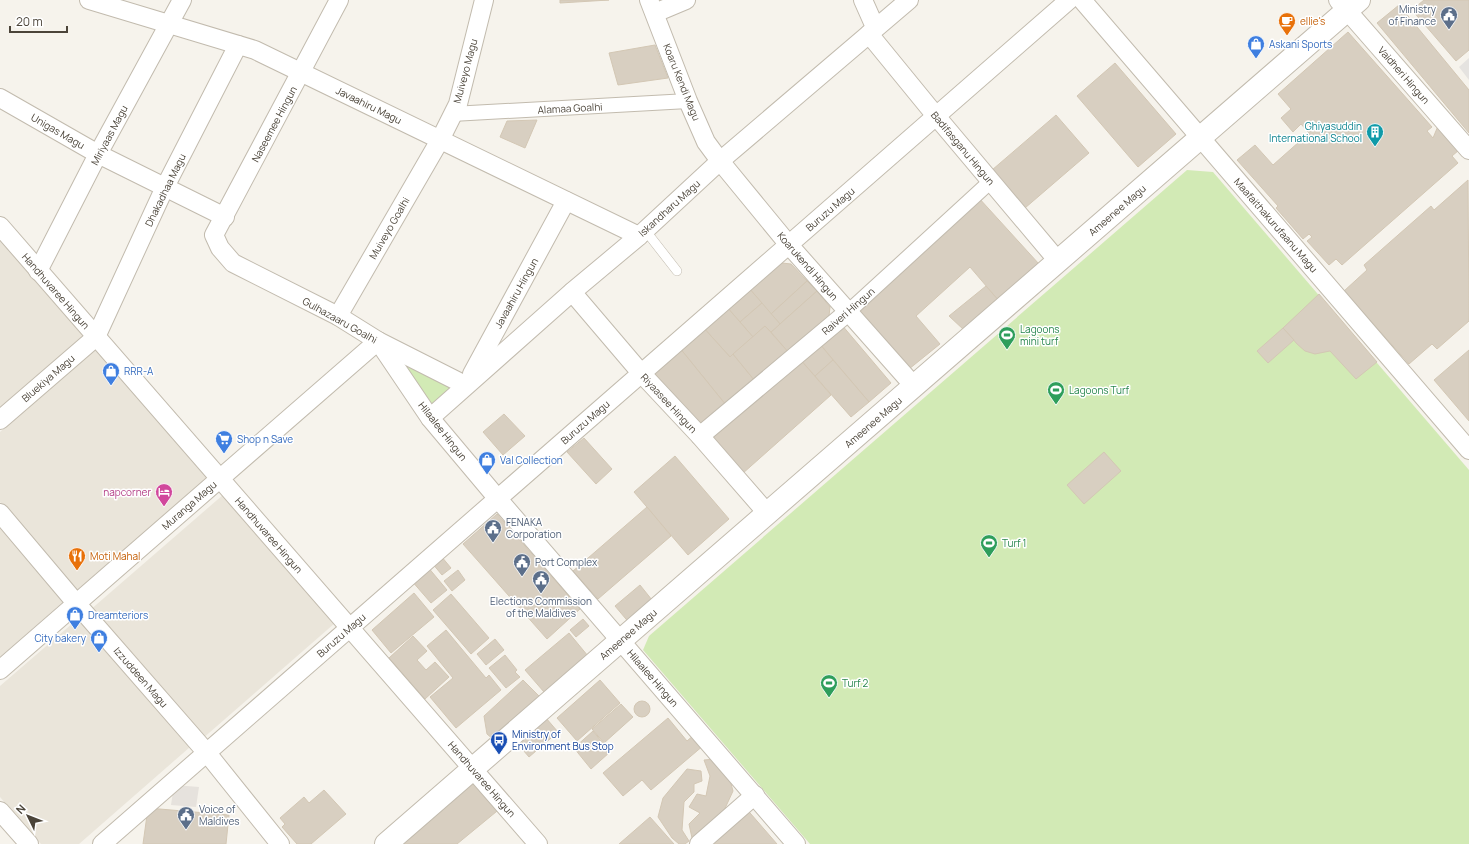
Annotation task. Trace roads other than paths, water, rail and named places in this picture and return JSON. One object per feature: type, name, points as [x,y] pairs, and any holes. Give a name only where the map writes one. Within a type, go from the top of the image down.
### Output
[{"type":"street","name":"Javaahiru Magu","points":[[89,0],[255,50],[566,201],[642,233]]},
{"type":"street","name":"Miriyaas Magu","points":[[38,271],[98,154],[182,0]]},
{"type":"street","name":"Naseemee Hingun","points":[[220,248],[214,235],[339,0]]},
{"type":"street","name":"Muiveyo Magu","points":[[440,140],[458,104],[484,0]]},
{"type":"street","points":[[652,7],[686,0]]},
{"type":"street","name":"Badifasganu Hingun","points":[[863,0],[872,30],[936,116],[1058,261]]},
{"type":"street","name":"Iskandharu Magu","points":[[430,418],[465,385],[642,233],[720,161],[908,0]]},
{"type":"street","name":"Buruzu Magu","points":[[102,844],[1069,0]]},
{"type":"street","name":"Maafaithakurufaanu Magu","points":[[1082,0],[1467,445]]},
{"type":"street","name":"Ameenee Magu","points":[[386,844],[1200,137],[1348,3]]},
{"type":"street","name":"Vaidheri Hingun","points":[[1348,3],[1469,150]]},
{"type":"street","name":"Koaru Kendi Magu","points":[[652,7],[688,101],[706,142],[720,161]]},
{"type":"street","name":"Dhakadhaa Magu","points":[[96,337],[165,187],[238,45]]},
{"type":"street","name":"Unigas Magu","points":[[0,98],[98,154],[225,216]]},
{"type":"street","name":"Alamaa Goalhi","points":[[452,114],[688,101]]},
{"type":"street","name":"Muiveyo Goalhi","points":[[338,316],[440,140]]},
{"type":"street","name":"Koarukendi Hingun","points":[[720,161],[789,245],[914,386]]},
{"type":"street","name":"Raiveri Hingun","points":[[700,436],[848,312],[991,181]]},
{"type":"street","name":"Javaahiru Hingun","points":[[465,385],[566,201]]},
{"type":"street","name":"Handhuvaree Hingun","points":[[0,226],[538,844]]},
{"type":"street","name":"Gulhazaaru Goalhi","points":[[220,248],[234,263],[338,316],[378,341],[465,385]]},
{"type":"street","name":"Riyaasee Hingun","points":[[572,292],[641,373],[700,436],[767,514]]},
{"type":"street","name":"Bluekiya Magu","points":[[0,420],[96,337]]},
{"type":"street","name":"Hilaalee Hingun","points":[[378,341],[430,418],[498,499],[796,844]]},
{"type":"street","name":"Muranga Magu","points":[[0,670],[378,341]]},
{"type":"street","name":"Izzuddeen Magu","points":[[0,513],[76,603],[207,753],[280,844]]},
{"type":"street","points":[[699,844],[755,795]]},
{"type":"street","points":[[0,811],[29,844]]},
{"type":"lane","points":[[642,233],[677,271]]},
{"type":"place","name":"Ministry of Finance","points":[[1449,30]]},
{"type":"place","name":"ellie's","points":[[1287,36]]},
{"type":"place","name":"Askani Sports","points":[[1256,59]]},
{"type":"place","name":"Ghiyasuddin International School","points":[[1375,147]]},
{"type":"place","name":"Lagoons mini turf","points":[[1007,350]]},
{"type":"place","name":"RRR-A","points":[[111,386]]},
{"type":"place","name":"Lagoons Turf","points":[[1056,405]]},
{"type":"place","name":"Shop n Save","points":[[224,454]]},
{"type":"place","name":"Val Collection","points":[[487,475]]},
{"type":"place","name":"napcorner","points":[[164,507]]},
{"type":"place","name":"FENAKA Corporation","points":[[493,543]]},
{"type":"place","name":"Turf 1","points":[[989,558]]},
{"type":"place","name":"Moti Mahal","points":[[77,571]]},
{"type":"place","name":"Port Complex","points":[[522,577]]},
{"type":"place","name":"Elections Commission of the Maldives","points":[[541,594]]},
{"type":"place","name":"Dreamteriors","points":[[75,630]]},
{"type":"place","name":"City bakery","points":[[99,653]]},
{"type":"place","name":"Turf 2","points":[[829,698]]},
{"type":"place","name":"Ministry of Environment Bus Stop","points":[[499,755]]},
{"type":"place","name":"Voice of Maldives","points":[[186,830]]}]
